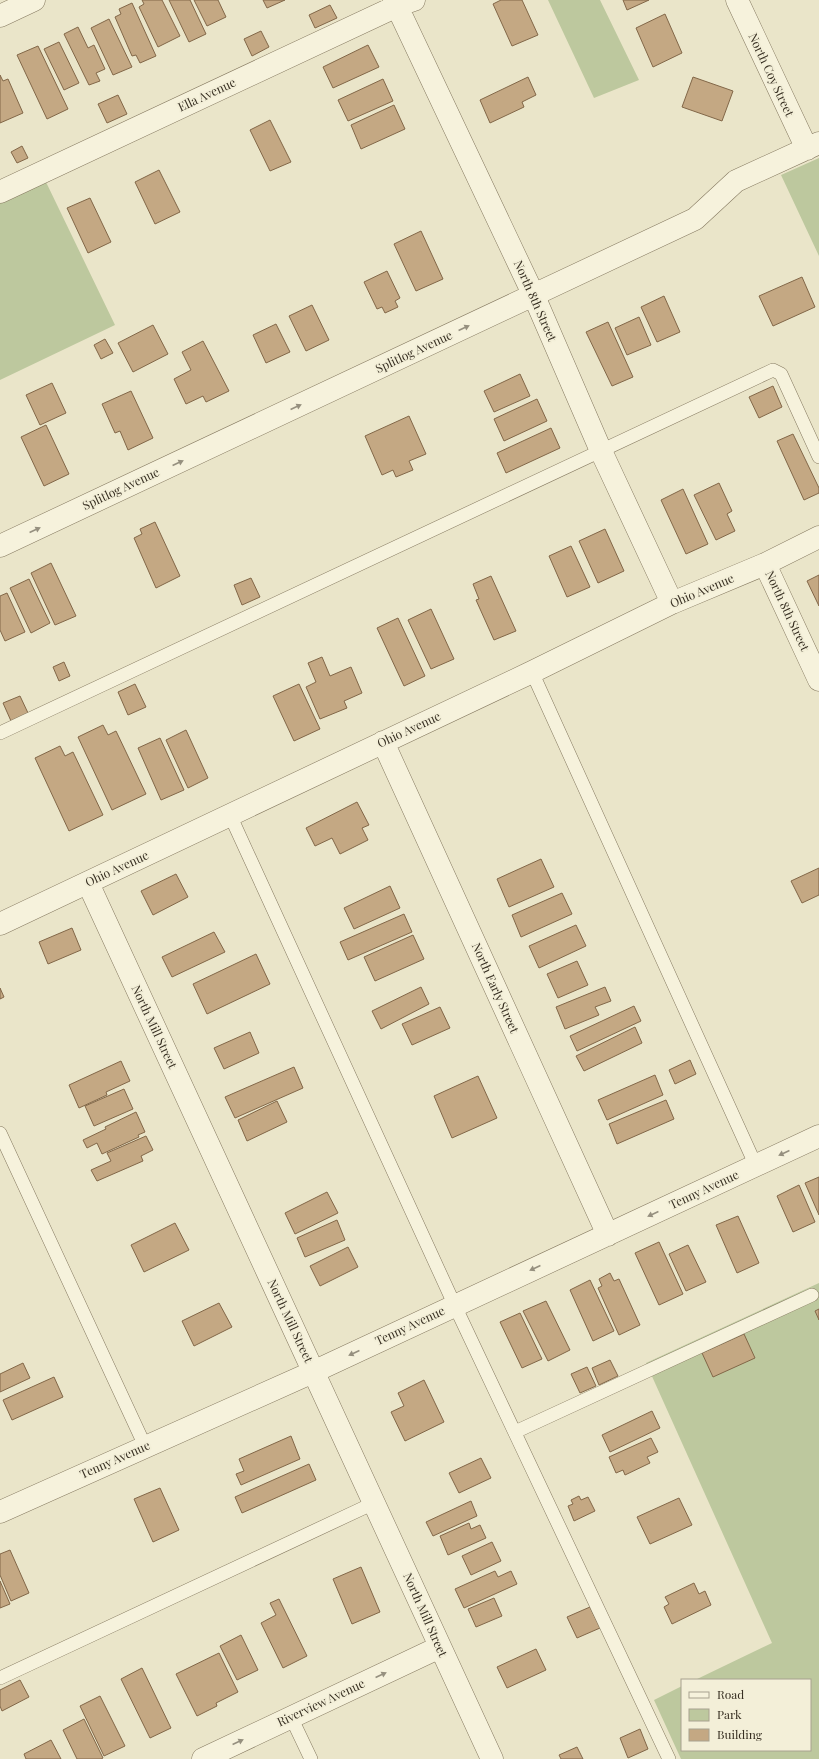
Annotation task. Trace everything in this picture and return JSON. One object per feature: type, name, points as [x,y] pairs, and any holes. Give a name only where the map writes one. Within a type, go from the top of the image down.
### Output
[{"type":"street","name":"North Coy Street","points":[[737,0],[813,146]]},
{"type":"street","points":[[0,16],[28,1]]},
{"type":"street","name":"Ella Avenue","points":[[0,192],[402,2]]},
{"type":"street","name":"North 8th Street","points":[[402,2],[534,296],[601,451],[672,603]]},
{"type":"street","name":"Splitlog Avenue","points":[[0,546],[695,219],[736,181],[813,146]]},
{"type":"street","name":"Ohio Avenue","points":[[0,924],[532,672],[672,603],[765,564],[819,537]]},
{"type":"street","name":"North 8th Street","points":[[765,564],[819,680]]},
{"type":"street","name":"North Early Street","points":[[383,742],[608,1235]]},
{"type":"street","name":"North Mill Street","points":[[88,883],[492,1759]]},
{"type":"street","name":"Tenny Avenue","points":[[0,1512],[313,1372],[819,1136]]},
{"type":"street","name":"Riverview Avenue","points":[[203,1759],[440,1647]]},
{"type":"lane","points":[[0,733],[772,370],[781,374],[819,457]]},
{"type":"lane","points":[[532,672],[756,1166]]},
{"type":"lane","points":[[230,815],[455,1306],[669,1759]]},
{"type":"lane","points":[[0,1133],[145,1446]]},
{"type":"lane","points":[[515,1432],[812,1295]]},
{"type":"lane","points":[[0,1678],[374,1502]]},
{"type":"lane","points":[[291,1717],[311,1759]]},
{"type":"green space","points":[[548,0],[600,0],[639,80],[594,98]]},
{"type":"green space","points":[[819,158],[819,256],[781,175]]},
{"type":"green space","points":[[45,180],[115,325],[0,380],[0,201]]},
{"type":"green space","points":[[819,1283],[819,1759],[681,1759],[654,1700],[681,1686],[681,1751],[811,1751],[811,1679],[697,1679],[772,1643],[646,1363]]},
{"type":"building","points":[[142,0],[162,0],[180,36],[158,47],[139,7],[144,4]]},
{"type":"building","points":[[169,0],[190,0],[206,34],[189,42]]},
{"type":"building","points":[[194,0],[218,0],[226,17],[207,26]]},
{"type":"building","points":[[263,0],[285,0],[267,8]]},
{"type":"building","points":[[501,0],[522,0],[538,35],[512,46],[493,4]]},
{"type":"building","points":[[623,0],[649,0],[627,10]]},
{"type":"building","points":[[132,3],[156,56],[140,63],[136,55],[132,56],[115,17],[121,14],[119,9]]},
{"type":"building","points":[[330,5],[337,18],[315,28],[309,15]]},
{"type":"building","points":[[665,14],[682,53],[653,67],[636,28]]},
{"type":"building","points":[[109,19],[132,67],[113,75],[91,28]]},
{"type":"building","points":[[78,27],[88,48],[94,45],[105,69],[96,73],[100,81],[89,85],[64,34]]},
{"type":"building","points":[[261,31],[269,47],[252,56],[244,39]]},
{"type":"building","points":[[59,42],[79,83],[64,90],[44,49]]},
{"type":"building","points":[[368,45],[379,67],[333,88],[323,67]]},
{"type":"building","points":[[38,46],[68,109],[47,119],[17,55]]},
{"type":"building","points":[[0,75],[3,81],[8,79],[23,113],[0,123]]},
{"type":"building","points":[[528,77],[536,95],[522,102],[524,107],[490,123],[480,100]]},
{"type":"building","points":[[693,77],[733,91],[722,121],[682,107]]},
{"type":"building","points":[[383,79],[393,101],[348,121],[338,100]]},
{"type":"building","points":[[118,95],[127,114],[107,123],[98,104]]},
{"type":"building","points":[[394,105],[405,129],[361,149],[351,125]]},
{"type":"building","points":[[270,120],[291,162],[270,171],[250,130]]},
{"type":"building","points":[[22,146],[28,158],[17,163],[11,152]]},
{"type":"building","points":[[159,170],[180,212],[155,224],[135,182]]},
{"type":"building","points":[[90,198],[111,242],[88,253],[67,208]]},
{"type":"building","points":[[421,231],[443,279],[416,291],[394,244]]},
{"type":"building","points":[[387,271],[400,298],[395,301],[398,307],[385,313],[382,307],[377,309],[364,282]]},
{"type":"building","points":[[802,277],[815,307],[773,326],[759,296]]},
{"type":"building","points":[[664,296],[680,332],[657,342],[641,307]]},
{"type":"building","points":[[312,305],[329,340],[306,351],[289,316]]},
{"type":"building","points":[[639,317],[651,345],[627,355],[615,328]]},
{"type":"building","points":[[608,322],[633,377],[612,386],[586,332]]},
{"type":"building","points":[[276,324],[290,352],[266,363],[253,335]]},
{"type":"building","points":[[153,325],[168,354],[133,372],[118,343]]},
{"type":"building","points":[[105,339],[113,353],[101,359],[94,345]]},
{"type":"building","points":[[203,341],[229,391],[206,402],[203,396],[186,404],[174,379],[191,370],[182,352]]},
{"type":"building","points":[[520,374],[530,396],[494,412],[484,391]]},
{"type":"building","points":[[52,383],[66,413],[40,425],[26,395]]},
{"type":"building","points":[[773,386],[782,407],[759,418],[749,397]]},
{"type":"building","points":[[131,391],[153,438],[128,450],[120,431],[115,433],[102,404]]},
{"type":"building","points":[[537,399],[547,421],[504,441],[494,419]]},
{"type":"building","points":[[409,416],[426,454],[409,461],[413,470],[396,477],[393,470],[382,475],[365,436]]},
{"type":"building","points":[[46,425],[69,474],[44,486],[21,437]]},
{"type":"building","points":[[551,428],[560,448],[506,473],[497,453]]},
{"type":"building","points":[[793,434],[819,488],[819,493],[804,500],[777,441]]},
{"type":"building","points":[[719,483],[732,511],[727,514],[735,531],[716,540],[694,495]]},
{"type":"building","points":[[683,489],[708,544],[686,554],[661,500]]},
{"type":"building","points":[[155,522],[180,576],[156,588],[134,538],[142,534],[140,529]]},
{"type":"building","points":[[605,529],[624,571],[598,583],[579,541]]},
{"type":"building","points":[[571,546],[590,587],[567,597],[549,556]]},
{"type":"building","points":[[51,563],[76,616],[55,625],[31,573]]},
{"type":"building","points":[[819,575],[819,606],[807,581]]},
{"type":"building","points":[[491,576],[516,631],[494,640],[476,600],[479,599],[473,584]]},
{"type":"building","points":[[251,578],[260,597],[242,605],[234,585]]},
{"type":"building","points":[[29,579],[50,623],[31,633],[10,588]]},
{"type":"building","points":[[7,593],[25,632],[5,641],[0,630],[0,596]]},
{"type":"building","points":[[431,609],[454,659],[431,669],[408,620]]},
{"type":"building","points":[[398,618],[425,676],[404,686],[377,628]]},
{"type":"building","points":[[322,657],[330,676],[351,667],[362,693],[344,701],[347,708],[320,719],[306,687],[316,682],[308,663]]},
{"type":"building","points":[[64,662],[70,676],[59,681],[53,667]]},
{"type":"building","points":[[135,684],[146,707],[128,715],[118,692]]},
{"type":"building","points":[[299,684],[320,729],[294,741],[273,696]]},
{"type":"building","points":[[20,696],[28,713],[11,721],[3,703]]},
{"type":"building","points":[[103,725],[108,735],[116,731],[146,794],[112,810],[78,737]]},
{"type":"building","points":[[186,730],[208,778],[188,788],[166,740]]},
{"type":"building","points":[[160,738],[184,790],[161,800],[138,748]]},
{"type":"building","points":[[60,746],[65,756],[73,752],[103,815],[69,831],[35,758]]},
{"type":"building","points":[[357,802],[369,825],[362,828],[368,840],[340,854],[332,838],[315,846],[306,828]]},
{"type":"building","points":[[541,859],[554,887],[509,907],[497,879]]},
{"type":"building","points":[[819,868],[819,895],[802,903],[791,881]]},
{"type":"building","points":[[176,874],[188,897],[153,915],[141,891]]},
{"type":"building","points":[[390,886],[400,908],[354,929],[344,908]]},
{"type":"building","points":[[562,893],[572,914],[521,937],[512,915]]},
{"type":"building","points":[[404,914],[412,932],[348,960],[340,942]]},
{"type":"building","points":[[576,925],[586,946],[539,968],[529,946]]},
{"type":"building","points":[[72,928],[81,950],[48,964],[39,942]]},
{"type":"building","points":[[214,932],[225,952],[172,977],[162,957]]},
{"type":"building","points":[[413,935],[424,959],[375,981],[364,957]]},
{"type":"building","points":[[256,954],[270,984],[207,1014],[193,984]]},
{"type":"building","points":[[577,961],[588,985],[558,998],[547,974]]},
{"type":"building","points":[[421,987],[429,1004],[381,1029],[372,1011]]},
{"type":"building","points":[[605,987],[611,1001],[595,1007],[599,1015],[565,1029],[556,1007]]},
{"type":"building","points":[[0,988],[4,997],[0,999]]},
{"type":"building","points":[[634,1006],[641,1021],[577,1051],[570,1036]]},
{"type":"building","points":[[440,1007],[450,1028],[412,1045],[402,1024]]},
{"type":"building","points":[[635,1027],[642,1043],[584,1071],[576,1056]]},
{"type":"building","points":[[250,1032],[259,1053],[224,1069],[214,1048]]},
{"type":"building","points":[[690,1060],[696,1074],[675,1084],[669,1070]]},
{"type":"building","points":[[121,1061],[130,1081],[106,1092],[107,1095],[79,1108],[69,1085]]},
{"type":"building","points":[[294,1067],[303,1088],[235,1118],[225,1097]]},
{"type":"building","points":[[655,1075],[663,1095],[607,1120],[598,1100]]},
{"type":"building","points":[[478,1076],[497,1118],[452,1138],[434,1096]]},
{"type":"building","points":[[124,1089],[133,1109],[94,1126],[85,1106]]},
{"type":"building","points":[[666,1100],[674,1119],[617,1144],[609,1124]]},
{"type":"building","points":[[277,1101],[287,1122],[247,1141],[238,1120]]},
{"type":"building","points":[[136,1112],[145,1132],[138,1135],[139,1137],[102,1154],[97,1143],[87,1148],[83,1140],[106,1129],[105,1127]]},
{"type":"building","points":[[146,1136],[153,1150],[141,1156],[143,1161],[97,1181],[91,1170],[111,1161],[107,1153]]},
{"type":"building","points":[[819,1177],[819,1215],[805,1183]]},
{"type":"building","points":[[799,1185],[815,1222],[793,1232],[777,1196]]},
{"type":"building","points":[[327,1192],[338,1213],[295,1234],[285,1213]]},
{"type":"building","points":[[738,1216],[759,1263],[737,1273],[716,1225]]},
{"type":"building","points":[[337,1220],[345,1240],[305,1257],[297,1238]]},
{"type":"building","points":[[175,1223],[189,1250],[144,1272],[131,1245]]},
{"type":"building","points":[[659,1242],[683,1294],[659,1305],[635,1253]]},
{"type":"building","points":[[688,1245],[706,1282],[686,1291],[669,1254]]},
{"type":"building","points":[[348,1247],[358,1267],[320,1286],[310,1266]]},
{"type":"building","points":[[610,1273],[614,1281],[619,1279],[640,1325],[619,1335],[598,1288],[602,1286],[599,1279]]},
{"type":"building","points":[[590,1280],[614,1331],[593,1341],[570,1290]]},
{"type":"building","points":[[546,1301],[570,1350],[548,1361],[523,1311]]},
{"type":"building","points":[[219,1303],[232,1327],[194,1346],[182,1321]]},
{"type":"building","points":[[819,1309],[819,1320],[815,1311]]},
{"type":"building","points":[[520,1313],[542,1359],[522,1368],[500,1322]]},
{"type":"building","points":[[744,1334],[755,1358],[713,1377],[702,1353]]},
{"type":"building","points":[[610,1360],[618,1376],[599,1385],[592,1368]]},
{"type":"building","points":[[23,1363],[30,1378],[0,1392],[0,1374]]},
{"type":"building","points":[[587,1367],[596,1386],[580,1393],[571,1374]]},
{"type":"building","points":[[54,1377],[63,1397],[12,1420],[3,1400]]},
{"type":"building","points":[[424,1380],[444,1422],[405,1441],[391,1412],[404,1406],[398,1393]]},
{"type":"building","points":[[652,1411],[660,1428],[610,1452],[602,1435]]},
{"type":"building","points":[[291,1436],[300,1459],[241,1485],[236,1474],[244,1471],[239,1459]]},
{"type":"building","points":[[651,1438],[658,1452],[647,1457],[650,1463],[625,1475],[623,1470],[616,1473],[609,1457]]},
{"type":"building","points":[[481,1458],[491,1478],[459,1493],[449,1473]]},
{"type":"building","points":[[309,1464],[316,1480],[242,1513],[235,1497]]},
{"type":"building","points":[[160,1488],[179,1530],[153,1542],[134,1499]]},
{"type":"building","points":[[579,1496],[581,1500],[588,1497],[595,1511],[574,1521],[568,1506],[573,1504],[571,1500]]},
{"type":"building","points":[[679,1498],[692,1525],[650,1544],[637,1517]]},
{"type":"building","points":[[471,1501],[477,1516],[433,1536],[426,1522]]},
{"type":"building","points":[[469,1523],[471,1529],[480,1525],[486,1538],[448,1555],[440,1536]]},
{"type":"building","points":[[492,1542],[501,1561],[471,1575],[462,1556]]},
{"type":"building","points":[[10,1550],[29,1593],[11,1601],[0,1575],[0,1554]]},
{"type":"building","points":[[361,1567],[380,1612],[352,1624],[333,1579]]},
{"type":"building","points":[[495,1571],[498,1577],[511,1571],[517,1584],[464,1608],[455,1589]]},
{"type":"building","points":[[0,1581],[10,1604],[0,1608]]},
{"type":"building","points":[[694,1583],[699,1594],[705,1591],[711,1605],[672,1624],[664,1607],[669,1604],[665,1597]]},
{"type":"building","points":[[494,1598],[502,1616],[476,1627],[468,1609]]},
{"type":"building","points":[[279,1599],[307,1656],[283,1668],[261,1623],[276,1615],[270,1603]]},
{"type":"building","points":[[590,1607],[600,1628],[577,1638],[567,1617]]},
{"type":"building","points":[[241,1635],[258,1670],[237,1680],[220,1646]]},
{"type":"building","points":[[536,1649],[546,1670],[507,1688],[497,1667]]},
{"type":"building","points":[[219,1653],[238,1692],[216,1703],[217,1706],[197,1716],[176,1674]]},
{"type":"building","points":[[142,1668],[171,1728],[150,1738],[121,1679]]},
{"type":"building","points":[[20,1680],[29,1697],[2,1711],[0,1706],[0,1690]]},
{"type":"building","points":[[100,1696],[125,1746],[104,1756],[80,1706]]},
{"type":"building","points":[[84,1719],[103,1758],[101,1759],[77,1759],[63,1730]]},
{"type":"building","points":[[640,1729],[648,1749],[628,1758],[620,1738]]},
{"type":"building","points":[[51,1740],[61,1759],[26,1759],[24,1754]]},
{"type":"building","points":[[577,1747],[583,1759],[561,1759],[559,1755]]}]
